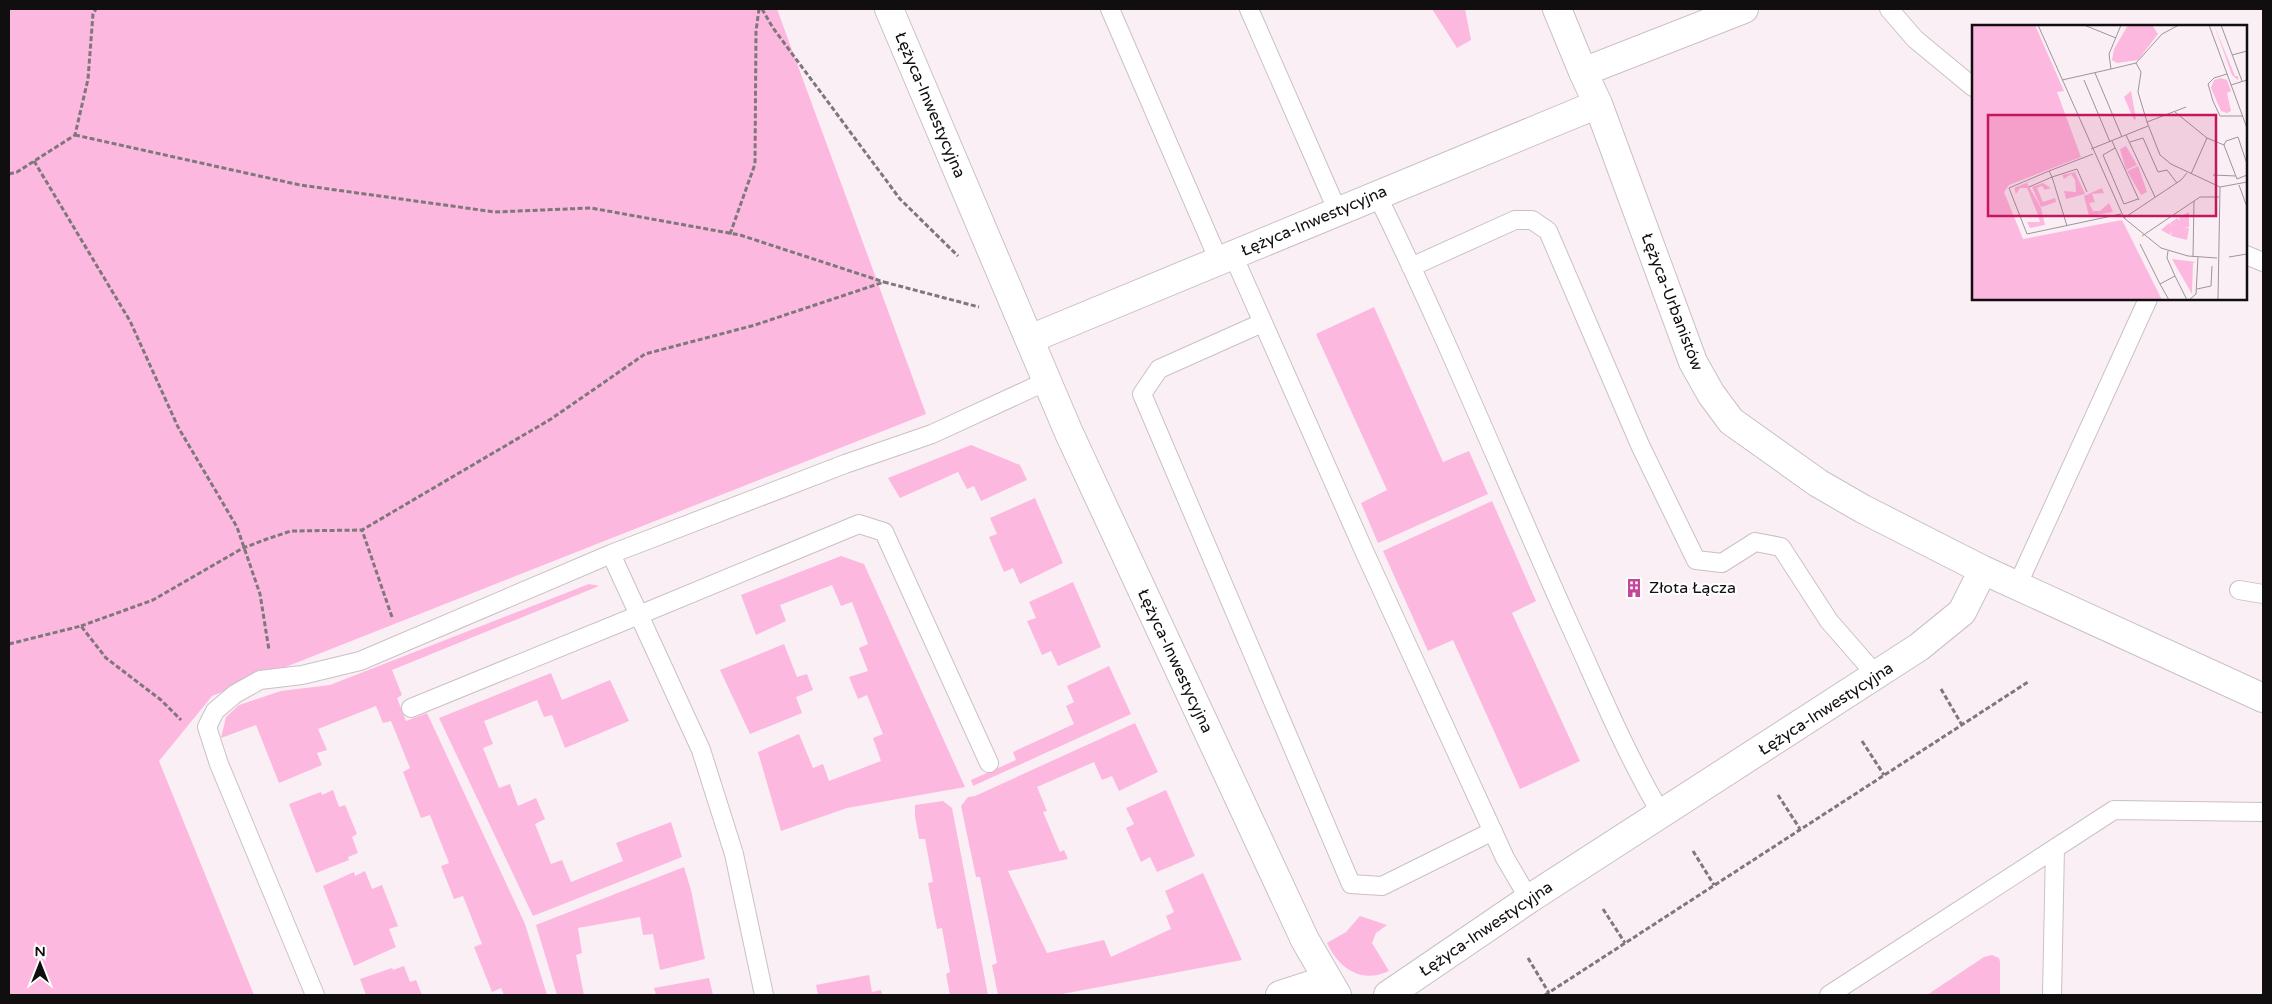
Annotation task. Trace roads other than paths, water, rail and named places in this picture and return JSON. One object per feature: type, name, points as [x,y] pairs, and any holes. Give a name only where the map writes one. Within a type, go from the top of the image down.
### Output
[{"type":"street","name":"Łężyca-Inwestycyjna","points":[[888,9],[1026,328],[1069,433],[1305,940],[1331,988],[1280,995]]},
{"type":"street","name":"Łężyca-Urbanistów","points":[[1557,9],[1598,104],[1693,362],[1711,394],[1731,420],[1818,483],[1863,509],[1983,570]]},
{"type":"street","points":[[1583,72],[1744,9]]},
{"type":"street","name":"Łężyca-Inwestycyjna","points":[[1026,328],[1226,258],[1598,104]]},
{"type":"street","name":"Łężyca-Inwestycyjna","points":[[1388,995],[1529,899],[1877,676],[1922,644],[1962,612],[1983,570]]},
{"type":"street","points":[[1983,570],[2018,584],[2263,698]]},
{"type":"lane","points":[[1110,9],[1226,258],[1262,323],[1505,858],[1529,899]]},
{"type":"lane","points":[[1249,9],[1338,212]]},
{"type":"lane","points":[[1889,9],[1915,39],[1972,86]]},
{"type":"lane","points":[[1377,195],[1636,770],[1662,815]]},
{"type":"lane","points":[[1411,267],[1515,220],[1532,220],[1548,231],[1640,445],[1696,560],[1722,563],[1755,542],[1781,547],[1828,621],[1877,676]]},
{"type":"lane","points":[[2247,255],[2263,262]]},
{"type":"lane","points":[[2018,584],[2148,300]]},
{"type":"lane","points":[[1262,323],[1159,369],[1142,394],[1351,884],[1382,886],[1493,831]]},
{"type":"lane","points":[[315,995],[213,746],[207,727],[215,711],[243,689],[260,680],[302,676],[360,662],[612,554],[845,464],[932,434],[1047,381]]},
{"type":"lane","points":[[411,708],[859,524],[884,532],[990,763]]},
{"type":"lane","points":[[612,554],[638,615],[701,750],[734,854],[764,995]]},
{"type":"lane","points":[[2239,590],[2263,594]]},
{"type":"lane","points":[[1829,995],[2114,810],[2263,812]]},
{"type":"lane","points":[[2052,995],[2055,848]]},
{"type":"place","name":"Złota Łącza","points":[[1634,588]]}]
